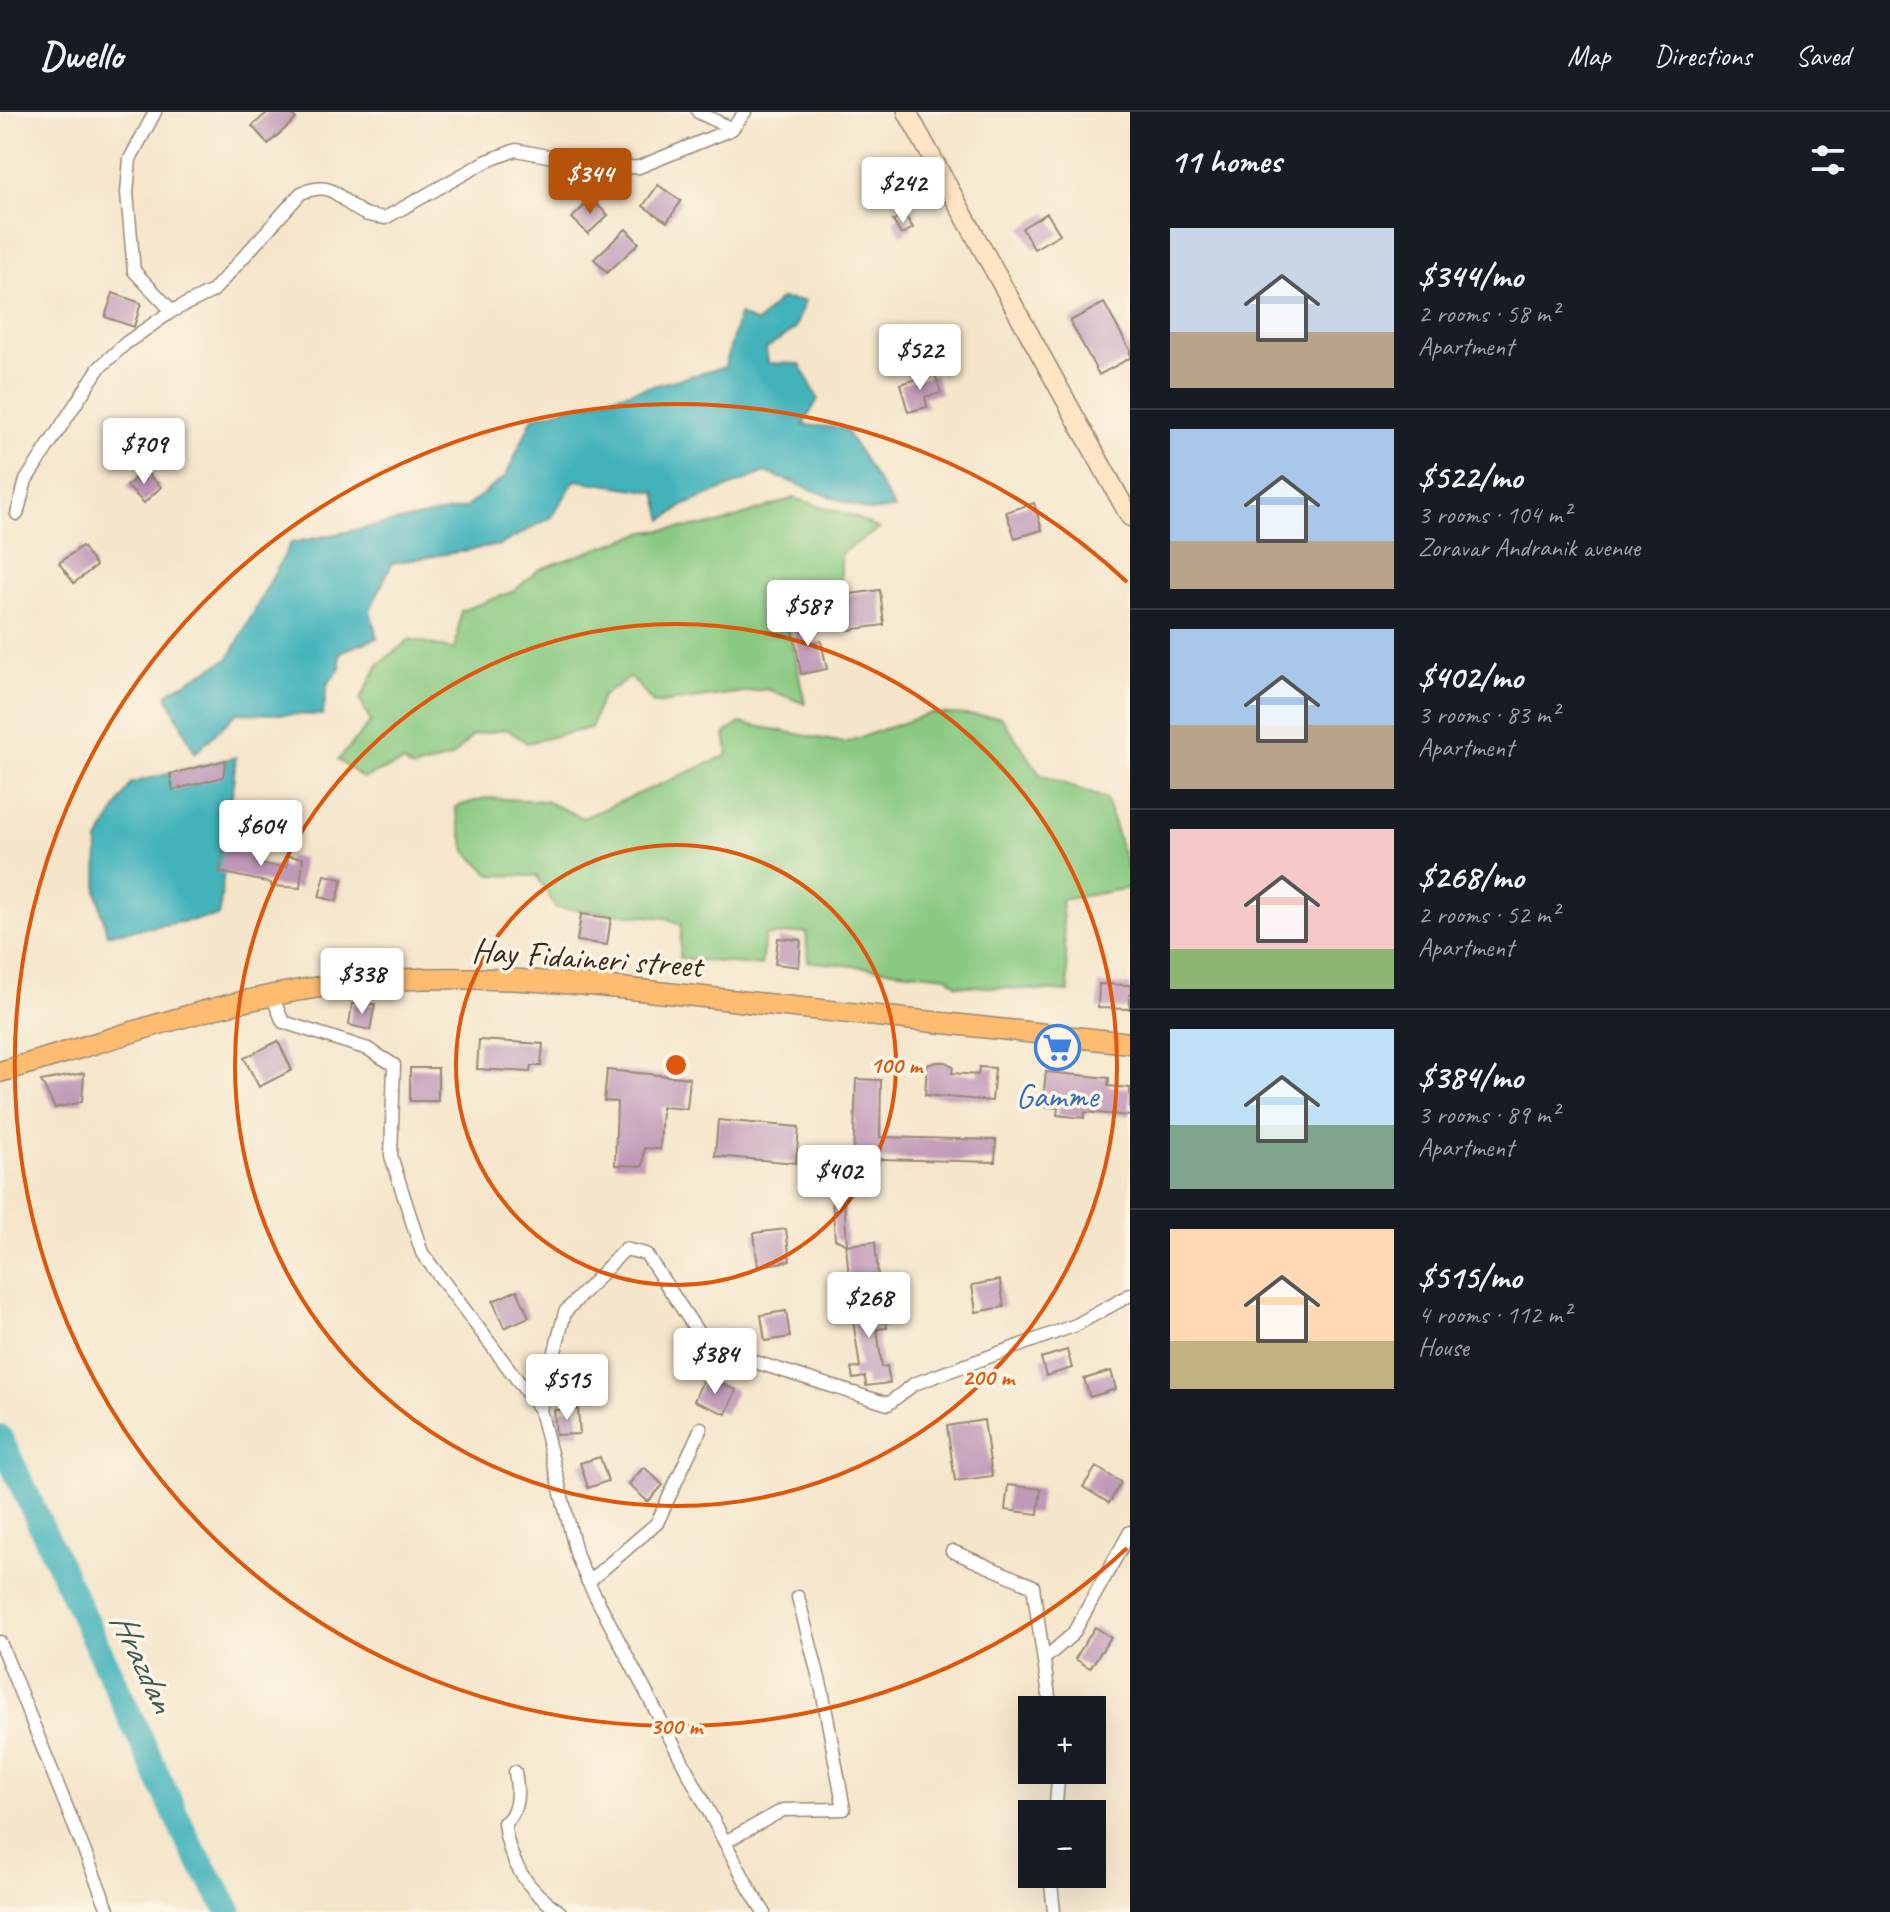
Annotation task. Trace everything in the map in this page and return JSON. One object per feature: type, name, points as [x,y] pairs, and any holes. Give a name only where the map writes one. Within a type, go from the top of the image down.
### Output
[{"type":"main road","points":[[907,112],[1130,517]]},
{"type":"main road","name":"Hay Fidaineri street","points":[[8,1070],[166,1021],[272,996],[352,983],[418,978],[559,981],[1130,1043]]},
{"type":"street","points":[[155,112],[130,159],[127,193],[134,271],[172,311]]},
{"type":"street","points":[[698,112],[732,129]]},
{"type":"street","points":[[17,514],[26,480],[99,368],[126,343],[172,311],[213,291],[301,193],[318,187],[329,189],[366,214],[385,218],[487,161],[516,150],[611,168],[639,167],[732,129],[745,112]]},
{"type":"street","points":[[272,996],[283,1022],[368,1049],[394,1065],[391,1156],[422,1253],[540,1410],[577,1556],[588,1582],[757,1909]]},
{"type":"street","points":[[540,1410],[565,1312],[625,1249],[646,1254],[701,1337],[752,1361],[888,1404],[914,1384],[1076,1325],[1130,1295]]},
{"type":"street","points":[[588,1582],[657,1523],[701,1428]]},
{"type":"street","points":[[1044,1659],[1073,1634],[1130,1532]]},
{"type":"street","points":[[952,1551],[1033,1586],[1049,1696]]},
{"type":"street","points":[[725,1842],[783,1810],[844,1809],[822,1690],[798,1597]]},
{"type":"street","points":[[0,1642],[109,1912]]},
{"type":"street","points":[[515,1772],[518,1788],[516,1804],[511,1818],[504,1823],[513,1863],[527,1885],[560,1912]]},
{"type":"street","points":[[1051,1888],[1054,1912]]},
{"type":"green space","points":[[794,498],[855,517],[879,529],[841,553],[841,588],[786,614],[805,704],[767,689],[654,704],[631,677],[602,696],[591,728],[527,743],[507,729],[473,735],[452,757],[412,769],[404,762],[363,778],[338,760],[371,722],[360,700],[378,665],[410,639],[455,650],[461,611],[514,591],[540,569],[645,532],[718,524]]},
{"type":"green space","points":[[931,713],[1001,717],[1041,775],[1106,799],[1130,876],[1130,888],[1061,900],[1069,992],[957,985],[947,976],[808,961],[806,932],[765,936],[761,966],[680,958],[681,925],[667,918],[556,908],[537,876],[491,875],[466,851],[455,807],[485,798],[545,801],[583,818],[728,755],[725,733],[740,723],[844,743]]},
{"type":"water","points":[[780,299],[805,301],[795,329],[766,349],[768,363],[800,364],[818,399],[803,425],[844,428],[895,509],[869,511],[765,472],[685,505],[663,520],[656,492],[575,480],[552,517],[500,545],[392,563],[370,610],[377,638],[340,652],[340,669],[327,684],[323,715],[237,713],[195,753],[166,694],[229,658],[291,543],[465,508],[506,476],[533,417],[725,367],[739,315],[757,323]]},
{"type":"water","points":[[236,757],[219,916],[107,934],[97,892],[98,841],[131,783]]},
{"type":"building","points":[[268,112],[290,112],[296,119],[268,144],[252,126]]},
{"type":"building","points":[[658,185],[681,201],[667,222],[643,206]]},
{"type":"building","points":[[591,199],[608,215],[588,234],[572,218]]},
{"type":"building","points":[[1047,213],[1060,234],[1034,249],[1022,228]]},
{"type":"building","points":[[905,215],[913,228],[901,235],[893,221]]},
{"type":"building","points":[[626,229],[639,243],[607,273],[594,259]]},
{"type":"building","points":[[113,293],[141,303],[134,327],[105,317]]},
{"type":"building","points":[[1104,303],[1130,350],[1130,358],[1099,375],[1070,321]]},
{"type":"building","points":[[935,374],[941,393],[925,397],[927,407],[908,412],[900,384]]},
{"type":"building","points":[[144,470],[161,487],[144,503],[127,486]]},
{"type":"building","points":[[1034,503],[1042,530],[1015,538],[1006,512]]},
{"type":"building","points":[[82,546],[96,566],[74,583],[59,563]]},
{"type":"building","points":[[880,590],[884,625],[848,630],[843,595]]},
{"type":"building","points":[[807,616],[812,643],[821,641],[827,669],[801,674],[791,619]]},
{"type":"building","points":[[226,760],[223,777],[173,790],[170,774]]},
{"type":"building","points":[[225,844],[260,851],[258,864],[287,867],[288,856],[303,858],[300,888],[271,886],[271,883],[219,872]]},
{"type":"building","points":[[325,875],[342,879],[337,901],[319,897]]},
{"type":"building","points":[[581,914],[611,918],[607,945],[577,941]]},
{"type":"building","points":[[778,938],[801,940],[799,967],[775,964]]},
{"type":"building","points":[[1099,984],[1130,985],[1130,1009],[1098,1008]]},
{"type":"building","points":[[352,1004],[375,1004],[370,1030],[349,1025]]},
{"type":"building","points":[[479,1040],[543,1044],[541,1066],[531,1066],[530,1072],[477,1069]]},
{"type":"building","points":[[278,1041],[292,1070],[259,1087],[244,1058]]},
{"type":"building","points":[[946,1062],[953,1067],[952,1073],[978,1075],[979,1067],[995,1068],[992,1101],[925,1095],[927,1065]]},
{"type":"building","points":[[410,1068],[438,1068],[438,1101],[410,1101]]},
{"type":"building","points":[[607,1070],[690,1078],[687,1109],[662,1107],[660,1149],[644,1148],[643,1166],[615,1165],[617,1102],[604,1101]]},
{"type":"building","points":[[1046,1072],[1109,1078],[1108,1086],[1130,1088],[1130,1116],[1085,1112],[1084,1118],[1057,1115],[1058,1108],[1042,1106]]},
{"type":"building","points":[[84,1073],[82,1102],[55,1108],[41,1081]]},
{"type":"building","points":[[856,1079],[881,1080],[880,1137],[996,1140],[995,1162],[879,1159],[879,1164],[853,1163]]},
{"type":"building","points":[[718,1120],[799,1127],[796,1163],[715,1156]]},
{"type":"building","points":[[843,1184],[847,1245],[835,1239],[831,1185]]},
{"type":"building","points":[[786,1229],[790,1261],[758,1266],[754,1233]]},
{"type":"building","points":[[875,1242],[878,1275],[849,1278],[846,1245]]},
{"type":"building","points":[[1000,1280],[1004,1307],[976,1312],[972,1285]]},
{"type":"building","points":[[517,1290],[529,1317],[504,1328],[493,1301]]},
{"type":"building","points":[[883,1296],[887,1328],[877,1329],[882,1367],[887,1366],[890,1383],[866,1386],[865,1377],[853,1379],[851,1368],[860,1367],[850,1300]]},
{"type":"building","points":[[786,1311],[790,1337],[765,1341],[761,1315]]},
{"type":"building","points":[[1067,1350],[1072,1368],[1046,1376],[1041,1358]]},
{"type":"building","points":[[1111,1371],[1116,1389],[1090,1397],[1084,1379]]},
{"type":"building","points":[[704,1377],[736,1390],[726,1414],[694,1401]]},
{"type":"building","points":[[578,1409],[580,1434],[556,1435],[554,1410]]},
{"type":"building","points":[[984,1420],[992,1476],[955,1481],[947,1426]]},
{"type":"building","points":[[600,1457],[608,1481],[588,1488],[580,1463]]},
{"type":"building","points":[[644,1467],[663,1485],[648,1502],[629,1484]]},
{"type":"building","points":[[1096,1467],[1121,1482],[1109,1503],[1083,1487]]},
{"type":"building","points":[[1008,1485],[1041,1489],[1038,1514],[1005,1510]]},
{"type":"building","points":[[1095,1627],[1111,1637],[1090,1668],[1075,1659]]},
{"type":"waterway","name":"Hrazdan","points":[[0,1438],[190,1845],[230,1912]]},
{"type":"place","name":"Gamme","points":[[1057,1047]]}]
